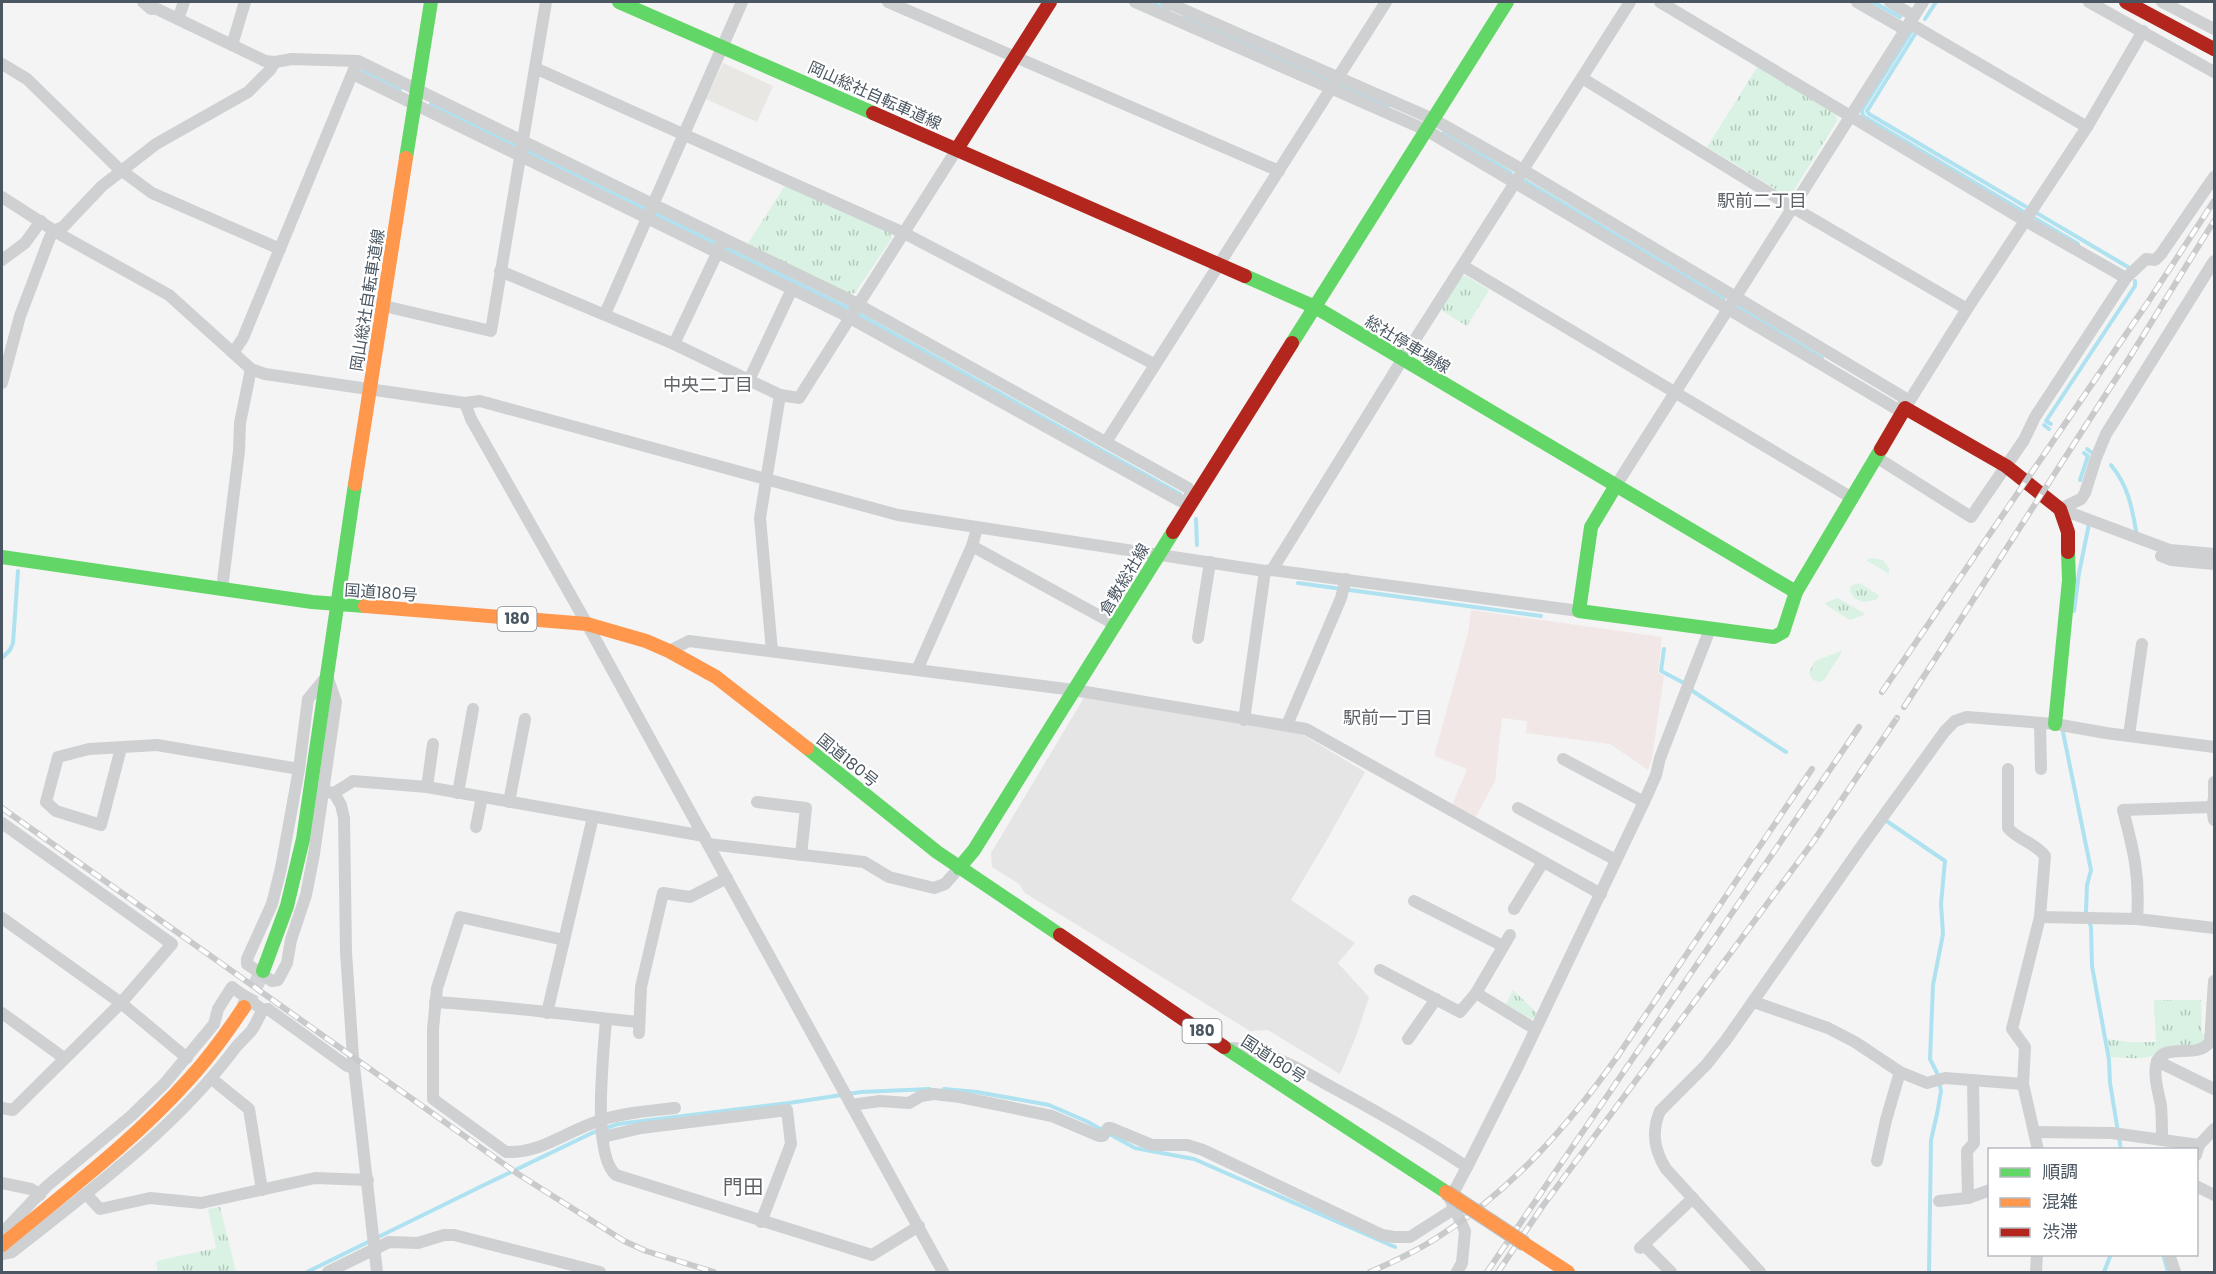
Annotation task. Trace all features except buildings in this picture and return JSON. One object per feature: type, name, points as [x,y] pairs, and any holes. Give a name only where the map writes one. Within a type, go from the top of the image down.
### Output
[{"type":"main road","name":"岡山総社自転車道線","points":[[263,970],[280,931],[296,872],[369,388],[384,306],[431,2]]},
{"type":"main road","name":"岡山総社自転車道線","points":[[619,2],[1220,264]]},
{"type":"main road","points":[[957,149],[1050,2]]},
{"type":"main road","points":[[1315,306],[1507,2]]},
{"type":"main road","points":[[2129,3],[2214,49]]},
{"type":"main road","name":"総社停車場線","points":[[1220,264],[1315,306],[1615,487],[1796,592]]},
{"type":"main road","name":"倉敷総社線","points":[[959,868],[974,850],[1315,306]]},
{"type":"main road","points":[[1615,487],[1591,526],[1580,611],[1764,637],[1779,635],[1785,627],[1796,592],[1905,408],[2006,466],[2060,509],[2068,532],[2069,580],[2055,724]]},
{"type":"main road","name":"国道180号","points":[[2,557],[338,605],[587,624],[631,635],[669,651],[698,666],[736,691],[927,845],[959,868],[1226,1048],[1568,1272]]},
{"type":"main road","points":[[2,1245],[159,1112],[201,1067],[231,1029],[244,1007]]},
{"type":"street","points":[[143,2],[151,9],[157,9],[265,61],[292,59],[358,61],[416,97]]},
{"type":"street","points":[[178,19],[184,2]]},
{"type":"street","points":[[232,45],[245,2]]},
{"type":"street","points":[[384,306],[490,331],[546,2]]},
{"type":"street","points":[[605,314],[741,2]]},
{"type":"street","points":[[888,2],[1279,171]]},
{"type":"street","points":[[1135,2],[1331,88],[1430,125],[1516,182],[1728,309],[1895,408],[1905,408]]},
{"type":"street","points":[[1166,2],[1338,76],[1430,125],[1523,170],[1903,396],[1905,408]]},
{"type":"street","points":[[1106,442],[1386,2]]},
{"type":"street","points":[[1244,720],[1268,570],[1630,2]]},
{"type":"street","points":[[1660,2],[1850,116],[2028,215],[2126,278]]},
{"type":"street","points":[[1857,2],[1909,23],[2086,127]]},
{"type":"street","points":[[1890,2],[1909,23]]},
{"type":"street","points":[[1615,487],[1923,2]]},
{"type":"street","points":[[2089,2],[2214,72]]},
{"type":"street","points":[[2162,2],[2214,29]]},
{"type":"street","points":[[1905,408],[1966,309],[2086,127],[2144,31]]},
{"type":"street","points":[[233,353],[243,339],[358,61]]},
{"type":"street","points":[[2,383],[20,316],[50,237],[55,230],[63,227],[102,186],[156,144],[173,132],[248,92],[275,62]]},
{"type":"street","points":[[2,64],[27,79],[122,172],[152,193],[280,249]]},
{"type":"street","points":[[535,68],[904,233],[1154,364]]},
{"type":"street","points":[[353,74],[416,97],[650,211],[854,311],[1106,442],[1188,488],[1193,499],[1180,501],[854,311],[792,289],[721,246]]},
{"type":"street","points":[[1582,78],[1792,207],[1966,309]]},
{"type":"street","points":[[500,271],[674,344],[780,395],[799,398],[957,149]]},
{"type":"street","points":[[1876,457],[1971,517],[2024,440],[2035,417],[2126,278],[2146,259],[2155,260],[2161,254],[2214,177]]},
{"type":"street","points":[[2,197],[169,296],[250,369],[265,374],[465,403],[480,401],[898,515],[1268,570],[1344,587],[1580,611]]},
{"type":"street","points":[[2,260],[8,258],[25,243],[41,221]]},
{"type":"street","points":[[674,344],[721,246]]},
{"type":"street","points":[[2060,509],[2080,499],[2085,493],[2106,434],[2214,261]]},
{"type":"street","points":[[1463,266],[1852,498]]},
{"type":"street","points":[[749,380],[792,289]]},
{"type":"street","points":[[222,589],[239,451],[240,423],[250,369]]},
{"type":"street","points":[[772,651],[760,518],[780,395]]},
{"type":"street","points":[[465,403],[471,419],[587,624],[943,1272]]},
{"type":"street","points":[[2060,509],[2180,552],[2214,554]]},
{"type":"street","points":[[917,670],[972,546],[977,528]]},
{"type":"street","points":[[972,546],[1116,625]]},
{"type":"street","points":[[2161,556],[2171,560],[2214,564]]},
{"type":"street","points":[[1198,639],[1210,562]]},
{"type":"street","points":[[1287,725],[1344,587]]},
{"type":"street","points":[[1457,1272],[1462,1263],[1465,1231],[1450,1199],[1644,802],[1710,629]]},
{"type":"street","points":[[669,651],[689,641],[772,651],[1074,690],[1306,729],[1601,894]]},
{"type":"street","points":[[2129,735],[2142,644]]},
{"type":"street","points":[[327,676],[336,702],[329,792],[306,895],[286,963],[278,980],[272,981],[247,964],[247,959],[272,904],[284,854],[309,699],[327,676]]},
{"type":"street","points":[[458,793],[473,709]]},
{"type":"street","points":[[1760,1272],[1666,1169],[1656,1151],[1654,1133],[1657,1118],[1660,1111],[1713,1056],[1754,1002],[1945,730],[1955,721],[1966,717],[2055,724],[2214,747]]},
{"type":"street","points":[[509,802],[525,719]]},
{"type":"street","points":[[2040,724],[2041,769]]},
{"type":"street","points":[[427,787],[433,744]]},
{"type":"street","points":[[121,748],[101,825],[56,811],[46,802],[58,757],[88,749],[157,745],[299,769]]},
{"type":"street","points":[[1563,759],[1644,802]]},
{"type":"street","points":[[2008,769],[2008,828],[2012,833],[2040,849],[2045,856],[2040,917],[2012,1029],[2025,1047],[2024,1084],[2038,1148]]},
{"type":"street","points":[[329,792],[353,781],[427,787],[706,840],[864,862],[889,877],[934,888],[945,884],[959,868]]},
{"type":"street","points":[[2136,920],[2139,888],[2135,858],[2123,810],[2214,805],[2214,782]]},
{"type":"street","points":[[329,792],[341,805],[344,818],[346,952],[354,1068],[377,1272]]},
{"type":"street","points":[[476,827],[482,797]]},
{"type":"street","points":[[757,802],[806,808],[801,855]]},
{"type":"street","points":[[1518,808],[1616,860]]},
{"type":"street","points":[[547,1013],[593,817]]},
{"type":"street","points":[[2,823],[172,944],[121,1003],[13,1110],[2,1108]]},
{"type":"street","points":[[1514,909],[1544,862]]},
{"type":"street","points":[[435,1002],[490,1005],[606,1019],[639,1028],[641,987],[663,893],[690,897],[727,878]]},
{"type":"street","points":[[1413,901],[1503,946]]},
{"type":"street","points":[[564,940],[460,917],[437,988],[433,1029],[433,1100],[506,1152],[520,1153],[602,1129],[633,1113],[675,1108]]},
{"type":"street","points":[[2040,917],[2136,920],[2214,928]]},
{"type":"street","points":[[2,918],[121,1003],[187,1058]]},
{"type":"street","points":[[1380,970],[1460,1012],[1476,993],[1510,935]]},
{"type":"street","points":[[2162,1140],[2157,1061],[2165,1053],[2198,1050],[2206,1047],[2210,1042],[2214,981]]},
{"type":"street","points":[[2,1233],[47,1186],[139,1109],[187,1058],[213,1024],[218,1009],[232,987],[263,1010],[268,1009],[347,1066],[354,1068]]},
{"type":"street","points":[[1476,993],[1535,1029]]},
{"type":"street","points":[[1408,1039],[1436,999]]},
{"type":"street","points":[[1754,1002],[1828,1028],[1855,1042],[1900,1072],[1927,1083],[1938,1080],[1973,1080],[2024,1084]]},
{"type":"street","points":[[2,1254],[12,1252],[86,1194],[168,1124],[212,1079],[239,1043],[253,1029],[263,1010]]},
{"type":"street","points":[[2,1013],[64,1058]]},
{"type":"street","points":[[606,1019],[602,1129],[606,1161],[610,1170],[616,1175],[872,1255],[919,1226]]},
{"type":"street","points":[[1226,1048],[1253,1050],[1280,1060],[1416,1133],[1467,1167]]},
{"type":"street","points":[[1269,1076],[1280,1060]]},
{"type":"street","points":[[2157,1061],[2214,1089]]},
{"type":"street","points":[[1877,1161],[1900,1072]]},
{"type":"street","points":[[212,1079],[249,1109],[262,1190]]},
{"type":"street","points":[[1968,1198],[1967,1151],[1974,1143],[1973,1080]]},
{"type":"street","points":[[850,1102],[909,1103],[921,1096],[934,1094],[960,1096],[1052,1116],[1092,1134],[1120,1131],[1141,1142],[1187,1145],[1203,1150],[1382,1235],[1410,1236],[1454,1209]]},
{"type":"street","points":[[602,1129],[640,1128],[787,1110],[791,1144],[761,1222]]},
{"type":"street","points":[[2198,1150],[2214,1129]]},
{"type":"street","points":[[2035,1132],[2117,1134],[2162,1140],[2191,1148]]},
{"type":"street","points":[[86,1194],[100,1209],[150,1198],[201,1203],[315,1178],[368,1180]]},
{"type":"street","points":[[2,1183],[31,1189],[40,1195]]},
{"type":"street","points":[[2198,1187],[2214,1194]]},
{"type":"street","points":[[1939,1201],[1968,1198],[1988,1190]]},
{"type":"street","points":[[1671,1272],[1644,1249],[1693,1198]]},
{"type":"street","points":[[328,1272],[389,1242],[418,1243],[444,1234],[600,1272]]},
{"type":"street","points":[[2036,1272],[2037,1256]]},
{"type":"street","points":[[2170,1256],[2175,1272]]},
{"type":"shaded area","points":[[723,63],[773,86],[757,122],[706,99]]},
{"type":"shaded area","points":[[1471,610],[1662,637],[1658,673],[1664,676],[1652,758],[1648,770],[1610,744],[1526,733],[1527,721],[1502,718],[1495,781],[1474,820],[1451,808],[1467,769],[1434,756],[1468,633]]},
{"type":"shaded area","points":[[1085,696],[1300,733],[1365,772],[1291,900],[1355,943],[1338,963],[1369,997],[1357,1034],[1340,1074],[1268,1030],[1250,1031],[1025,893],[1019,884],[992,867],[991,853]]},
{"type":"green space","points":[[1760,68],[1836,113],[1837,121],[1791,195],[1787,196],[1707,147],[1756,69]]},
{"type":"green space","points":[[788,186],[891,230],[892,238],[855,293],[846,294],[747,245],[784,187]]},
{"type":"green space","points":[[1466,276],[1489,290],[1467,326],[1441,310],[1460,277]]},
{"type":"green space","points":[[1872,558],[1883,560],[1889,568],[1889,574],[1866,560]]},
{"type":"green space","points":[[1859,583],[1879,596],[1876,600],[1863,602],[1854,598],[1850,591],[1851,586]]},
{"type":"green space","points":[[1838,598],[1864,615],[1850,620],[1825,603]]},
{"type":"green space","points":[[1841,651],[1824,680],[1819,682],[1813,680],[1809,673],[1815,661]]},
{"type":"green space","points":[[1513,990],[1538,1014],[1536,1017],[1531,1019],[1506,1004]]},
{"type":"green space","points":[[2154,1000],[2201,1000],[2202,1034],[2207,1034],[2205,1043],[2159,1052],[2142,1058],[2110,1057],[2107,1039],[2156,1042]]},
{"type":"green space","points":[[220,1207],[236,1272],[158,1272],[156,1262],[216,1248],[208,1209]]},
{"type":"waterway","points":[[1150,2],[1168,9]]},
{"type":"waterway","points":[[1873,2],[1900,17]]},
{"type":"waterway","points":[[1925,19],[1936,2]]},
{"type":"waterway","points":[[1185,17],[1328,80]]},
{"type":"waterway","points":[[1911,32],[1862,110],[1863,116],[2078,244]]},
{"type":"waterway","points":[[1915,34],[1867,111],[1869,114],[2128,267]]},
{"type":"waterway","points":[[362,71],[400,89]]},
{"type":"waterway","points":[[1341,85],[1388,106]]},
{"type":"waterway","points":[[431,104],[518,147]]},
{"type":"waterway","points":[[1444,132],[1511,173]]},
{"type":"waterway","points":[[525,150],[846,307],[1180,494]]},
{"type":"waterway","points":[[1525,181],[1724,299]]},
{"type":"waterway","points":[[2051,424],[2046,421],[2135,286],[2135,281]]},
{"type":"waterway","points":[[1738,307],[1822,358]]},
{"type":"waterway","points":[[2044,425],[2049,429]]},
{"type":"waterway","points":[[2087,449],[2091,452]]},
{"type":"waterway","points":[[2080,480],[2088,456],[2084,453]]},
{"type":"waterway","points":[[2111,465],[2126,490],[2137,536]]},
{"type":"waterway","points":[[1196,519],[1197,545]]},
{"type":"waterway","points":[[2074,611],[2089,524]]},
{"type":"waterway","points":[[2,658],[13,643],[18,571]]},
{"type":"waterway","points":[[1298,583],[1541,616]]},
{"type":"waterway","points":[[1664,649],[1661,671],[1684,683],[1694,692],[1786,752]]},
{"type":"waterway","points":[[2063,732],[2091,870],[2087,885],[2086,912],[2091,927],[2092,966],[2109,1060],[2110,1083],[2121,1148]]},
{"type":"waterway","points":[[1888,822],[1945,861],[1941,904],[1943,934],[1933,985],[1930,1059],[1937,1073],[1941,1091],[1931,1140],[1929,1272]]},
{"type":"waterway","points":[[307,1272],[592,1133],[618,1124],[861,1092],[930,1089]]},
{"type":"waterway","points":[[944,1089],[977,1092],[1049,1105],[1086,1121],[1135,1148],[1194,1159],[1395,1247]]},
{"type":"waterway","points":[[2104,1272],[2110,1256]]},
{"type":"waterway","points":[[2164,1256],[2168,1272]]},
{"type":"tunnel","points":[[244,1007],[263,971]]},
{"type":"railway","points":[[1882,692],[2148,302],[2214,201]]},
{"type":"railway","points":[[1904,707],[2128,360],[2214,221]]},
{"type":"railway","points":[[1498,1272],[1542,1207],[1813,842],[1897,718]]},
{"type":"railway","points":[[1487,1272],[1859,727]]},
{"type":"railway","points":[[1370,1272],[1422,1247],[1465,1219],[1514,1178],[1558,1132],[1617,1057],[1812,769]]},
{"type":"railway","points":[[2,808],[518,1174],[624,1241],[646,1251],[714,1272]]},
{"type":"traffic: fast","points":[[406,158],[431,2]]},
{"type":"traffic: fast","points":[[619,2],[873,113]]},
{"type":"traffic: fast","points":[[1292,343],[1507,2]]},
{"type":"traffic: fast","points":[[1245,276],[1315,307],[1796,592]]},
{"type":"traffic: fast","points":[[1615,487],[1591,527],[1579,611],[1774,637],[1783,632],[1796,592],[1881,449]]},
{"type":"traffic: fast","points":[[263,971],[287,906],[303,839],[355,484]]},
{"type":"traffic: fast","points":[[959,868],[974,850],[1173,532]]},
{"type":"traffic: fast","points":[[2055,724],[2069,580],[2068,552]]},
{"type":"traffic: fast","points":[[2,557],[312,602],[365,606]]},
{"type":"traffic: fast","points":[[807,748],[937,852],[1060,935]]},
{"type":"traffic: fast","points":[[1224,1047],[1446,1192]]},
{"type":"traffic: slow","points":[[355,484],[406,158]]},
{"type":"traffic: slow","points":[[365,606],[587,624],[646,641],[716,677],[807,748]]},
{"type":"traffic: slow","points":[[2,1245],[147,1122],[198,1069],[244,1007]]},
{"type":"traffic: slow","points":[[1446,1192],[1525,1244]]},
{"type":"traffic: slow","points":[[1525,1244],[1568,1272]]},
{"type":"traffic: jam","points":[[957,149],[1050,2]]},
{"type":"traffic: jam","points":[[2126,2],[2214,49]]},
{"type":"traffic: jam","points":[[873,113],[1245,276]]},
{"type":"traffic: jam","points":[[1173,532],[1292,343]]},
{"type":"traffic: jam","points":[[1881,449],[1905,408],[2006,466],[2060,509],[2068,532],[2068,552]]},
{"type":"traffic: jam","points":[[1060,935],[1224,1047]]},
{"type":"district","name":"駅前二丁目","points":[[1762,201]]},
{"type":"district","name":"中央二丁目","points":[[708,385]]},
{"type":"district","name":"駅前一丁目","points":[[1388,718]]},
{"type":"district","name":"門田","points":[[743,1187]]}]
